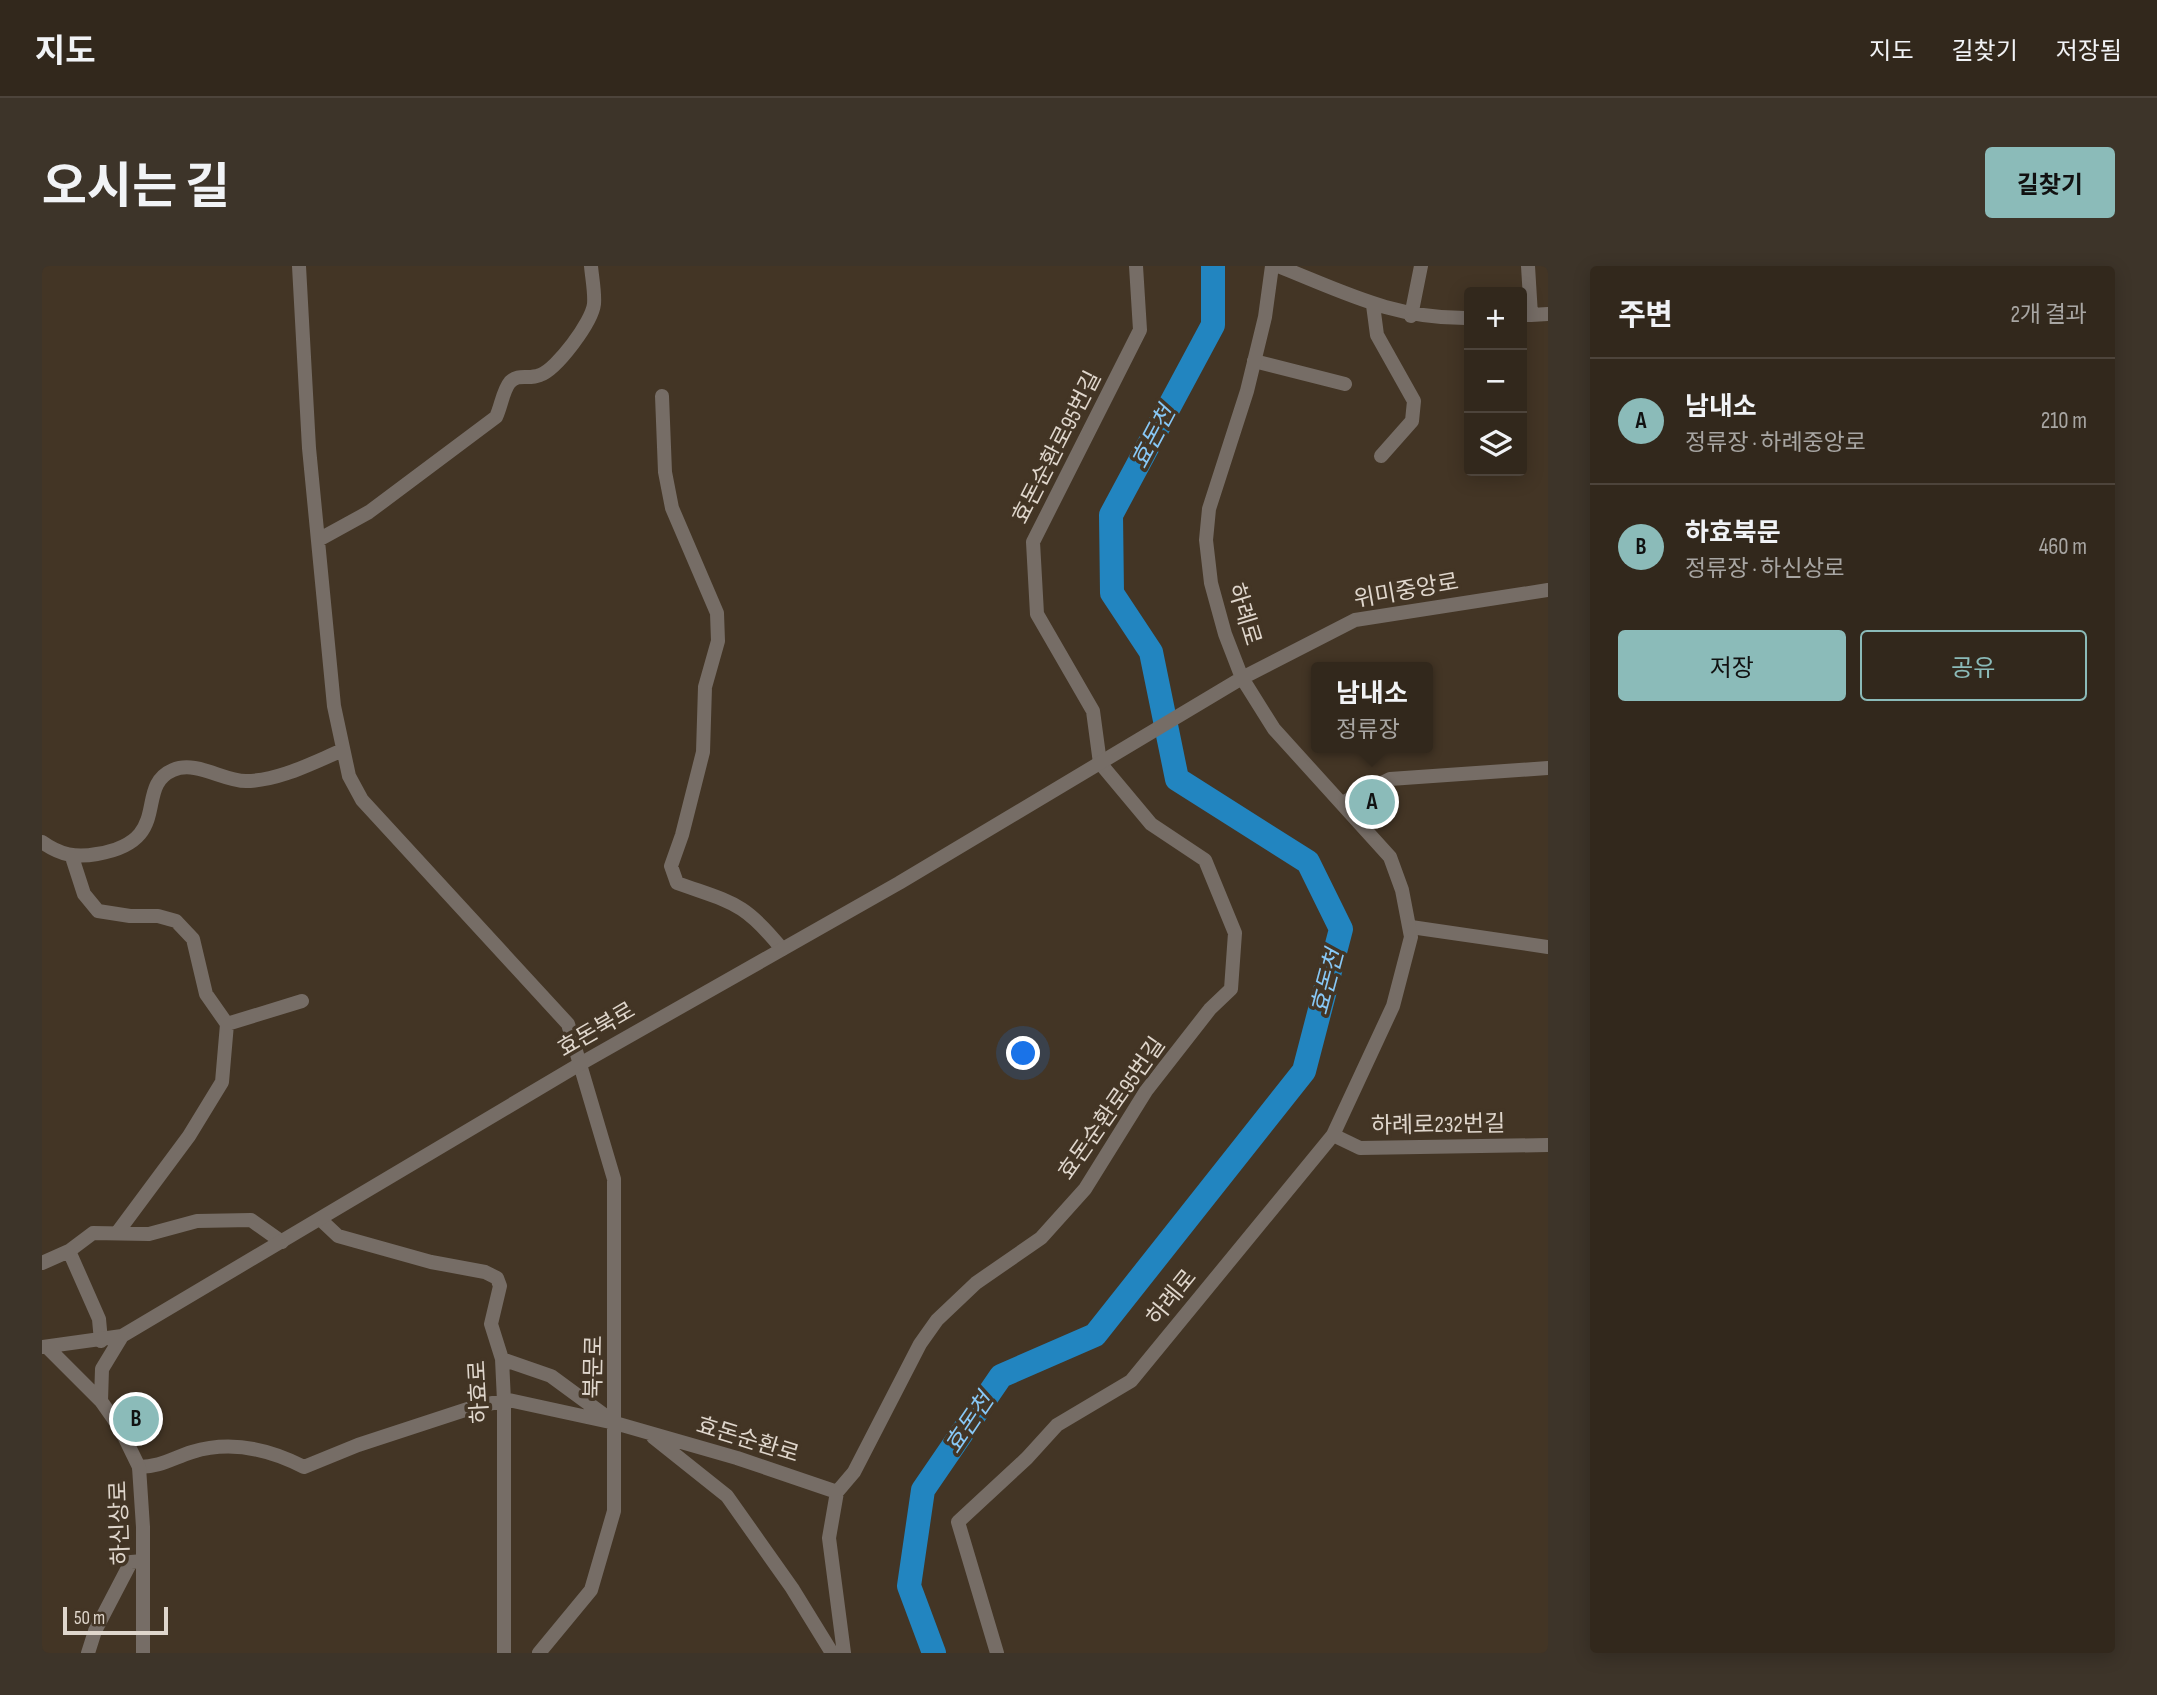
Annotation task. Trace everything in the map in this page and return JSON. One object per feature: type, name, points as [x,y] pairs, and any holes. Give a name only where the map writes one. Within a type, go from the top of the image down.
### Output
[{"type":"street","name":"북문로","points":[[299,266],[309,448],[334,706],[349,776],[362,800],[568,1024],[614,1179],[614,1511],[591,1590],[540,1653]]},
{"type":"street","points":[[320,540],[369,512],[496,417],[504,401],[506,385],[516,377],[541,375],[562,357],[590,318],[594,304],[591,266]]},
{"type":"street","name":"효돈순환로95번길","points":[[836,1492],[854,1472],[920,1344],[937,1320],[976,1283],[1041,1238],[1085,1189],[1146,1091],[1210,1009],[1230,989],[1235,933],[1205,860],[1151,824],[1100,763],[1093,711],[1037,614],[1033,542],[1140,330],[1136,266]]},
{"type":"street","name":"하례로","points":[[997,1653],[958,1522],[1027,1458],[1057,1425],[1131,1381],[1333,1135],[1393,1006],[1411,927],[1390,857],[1274,729],[1242,678],[1225,635],[1211,583],[1206,540],[1209,509],[1254,361],[1270,296],[1272,266]]},
{"type":"street","points":[[1278,266],[1373,306],[1411,316],[1464,318]]},
{"type":"street","points":[[1411,316],[1421,266]]},
{"type":"street","points":[[1527,290],[1528,266]]},
{"type":"street","points":[[1373,306],[1377,335],[1414,401],[1412,421],[1381,456]]},
{"type":"street","points":[[1527,315],[1548,314]]},
{"type":"street","points":[[1254,361],[1345,384]]},
{"type":"street","points":[[662,396],[665,472],[672,508],[717,613],[718,641],[705,687],[703,751],[671,866],[677,883],[729,900],[757,919],[782,949]]},
{"type":"street","name":"위미중앙로","points":[[1242,678],[1355,620],[1548,590]]},
{"type":"street","name":"효돈북로","points":[[101,1340],[122,1336],[580,1064],[782,949],[1242,678]]},
{"type":"street","points":[[42,842],[72,857],[113,852],[137,840],[146,827],[151,800],[162,779],[173,770],[191,768],[246,781],[277,776],[343,750]]},
{"type":"street","points":[[1342,803],[1390,779],[1548,768]]},
{"type":"street","points":[[72,857],[84,894],[98,911],[130,916],[158,916],[176,921],[193,939],[206,994],[227,1024],[222,1082],[189,1136],[117,1233]]},
{"type":"street","points":[[1411,927],[1548,947]]},
{"type":"street","points":[[227,1024],[302,1001]]},
{"type":"street","name":"하례로232번길","points":[[1333,1135],[1360,1148],[1548,1144]]},
{"type":"street","points":[[42,1264],[69,1251],[93,1233],[149,1234],[197,1221],[251,1220],[282,1242]]},
{"type":"street","name":"하효로","points":[[321,1220],[338,1236],[432,1262],[485,1272],[497,1278],[500,1286],[491,1324],[502,1359],[504,1653]]},
{"type":"street","points":[[44,1346],[101,1340],[99,1319],[69,1251]]},
{"type":"street","points":[[101,1401],[102,1369],[122,1336]]},
{"type":"street","name":"하신상로","points":[[44,1346],[101,1401],[120,1428],[139,1468],[143,1653]]},
{"type":"street","name":"효돈순환로","points":[[502,1359],[551,1376],[615,1423],[758,1464],[836,1492]]},
{"type":"street","points":[[139,1468],[156,1468],[189,1453],[230,1447],[281,1455],[304,1467],[358,1445],[477,1406],[503,1401],[615,1423]]},
{"type":"street","points":[[646,1432],[727,1496],[792,1588],[832,1653]]},
{"type":"street","points":[[836,1492],[829,1538],[844,1653]]},
{"type":"street","points":[[88,1653],[95,1631],[131,1562],[143,1561]]},
{"type":"waterway","name":"효돈천","points":[[934,1653],[909,1586],[923,1490],[1001,1376],[1095,1335],[1304,1071],[1341,929],[1308,862],[1177,779],[1151,652],[1112,593],[1111,515],[1213,325],[1213,266]]},
{"type":"place","name":"남내소","points":[[1372,802]]},
{"type":"place","name":"하효북문","points":[[136,1419]]}]
